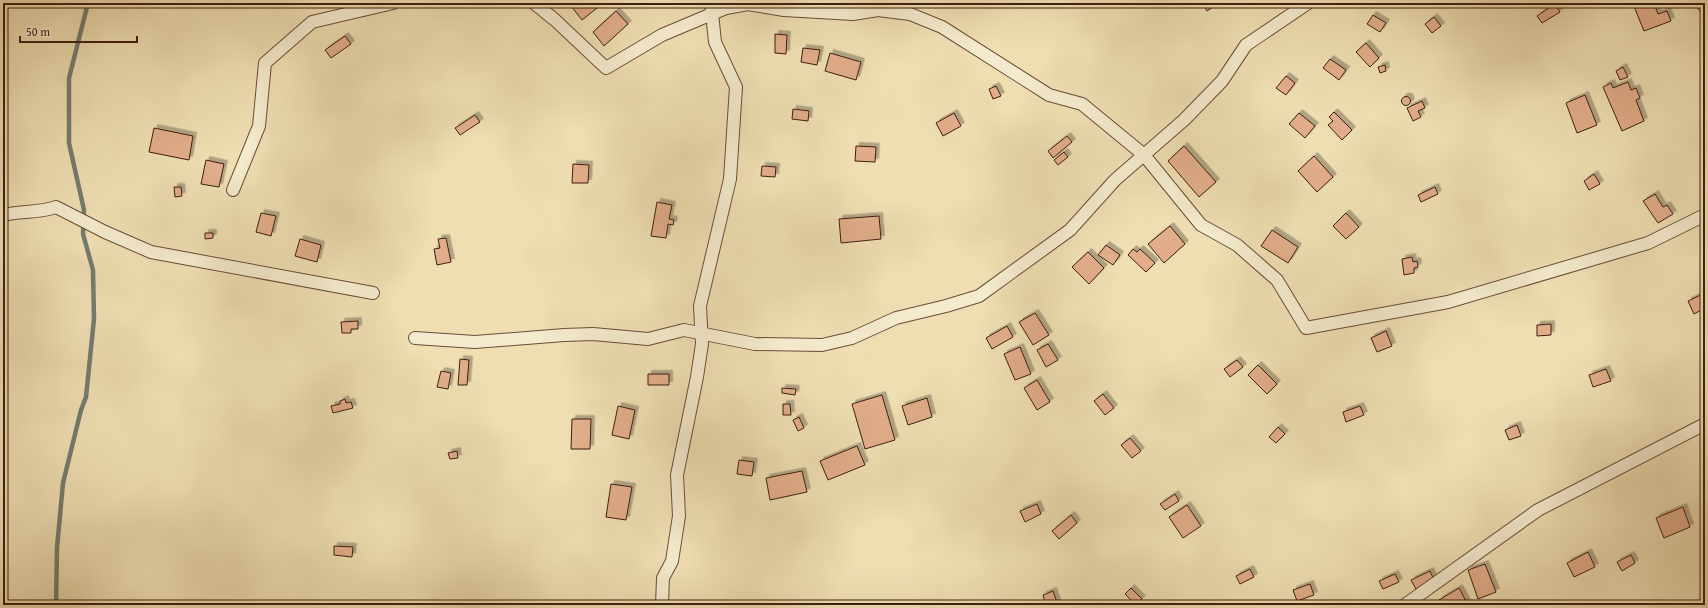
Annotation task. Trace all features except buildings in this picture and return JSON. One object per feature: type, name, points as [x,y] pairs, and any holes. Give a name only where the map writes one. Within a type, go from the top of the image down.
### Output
[{"type":"street","points":[[233,190],[259,126],[265,63],[312,22],[393,3]]},
{"type":"street","points":[[534,3],[555,20],[606,68],[712,8],[726,8],[748,4],[784,10],[853,14],[878,10],[910,14],[942,27],[1049,95],[1082,104],[1144,155],[1201,225],[1238,245],[1277,280],[1306,328],[1448,302],[1648,243],[1705,215]]},
{"type":"street","points":[[415,338],[475,342],[586,334],[648,340],[684,330],[755,344],[822,344],[852,338],[896,318],[946,306],[979,296],[1070,230],[1115,180],[1184,120],[1222,81],[1246,45],[1308,3]]},
{"type":"street","points":[[1702,3],[1705,7]]},
{"type":"street","points":[[662,605],[663,578],[672,561],[679,516],[677,475],[697,377],[702,344],[700,306],[730,179],[736,87],[715,42],[712,8]]},
{"type":"street","points":[[3,215],[21,211],[46,211],[56,207],[105,232],[151,252],[373,294]]},
{"type":"street","points":[[1405,605],[1538,510],[1705,424]]},
{"type":"waterway","points":[[56,605],[57,548],[63,483],[81,410],[86,397],[94,319],[93,270],[83,234],[84,210],[69,143],[69,78],[88,3]]}]
